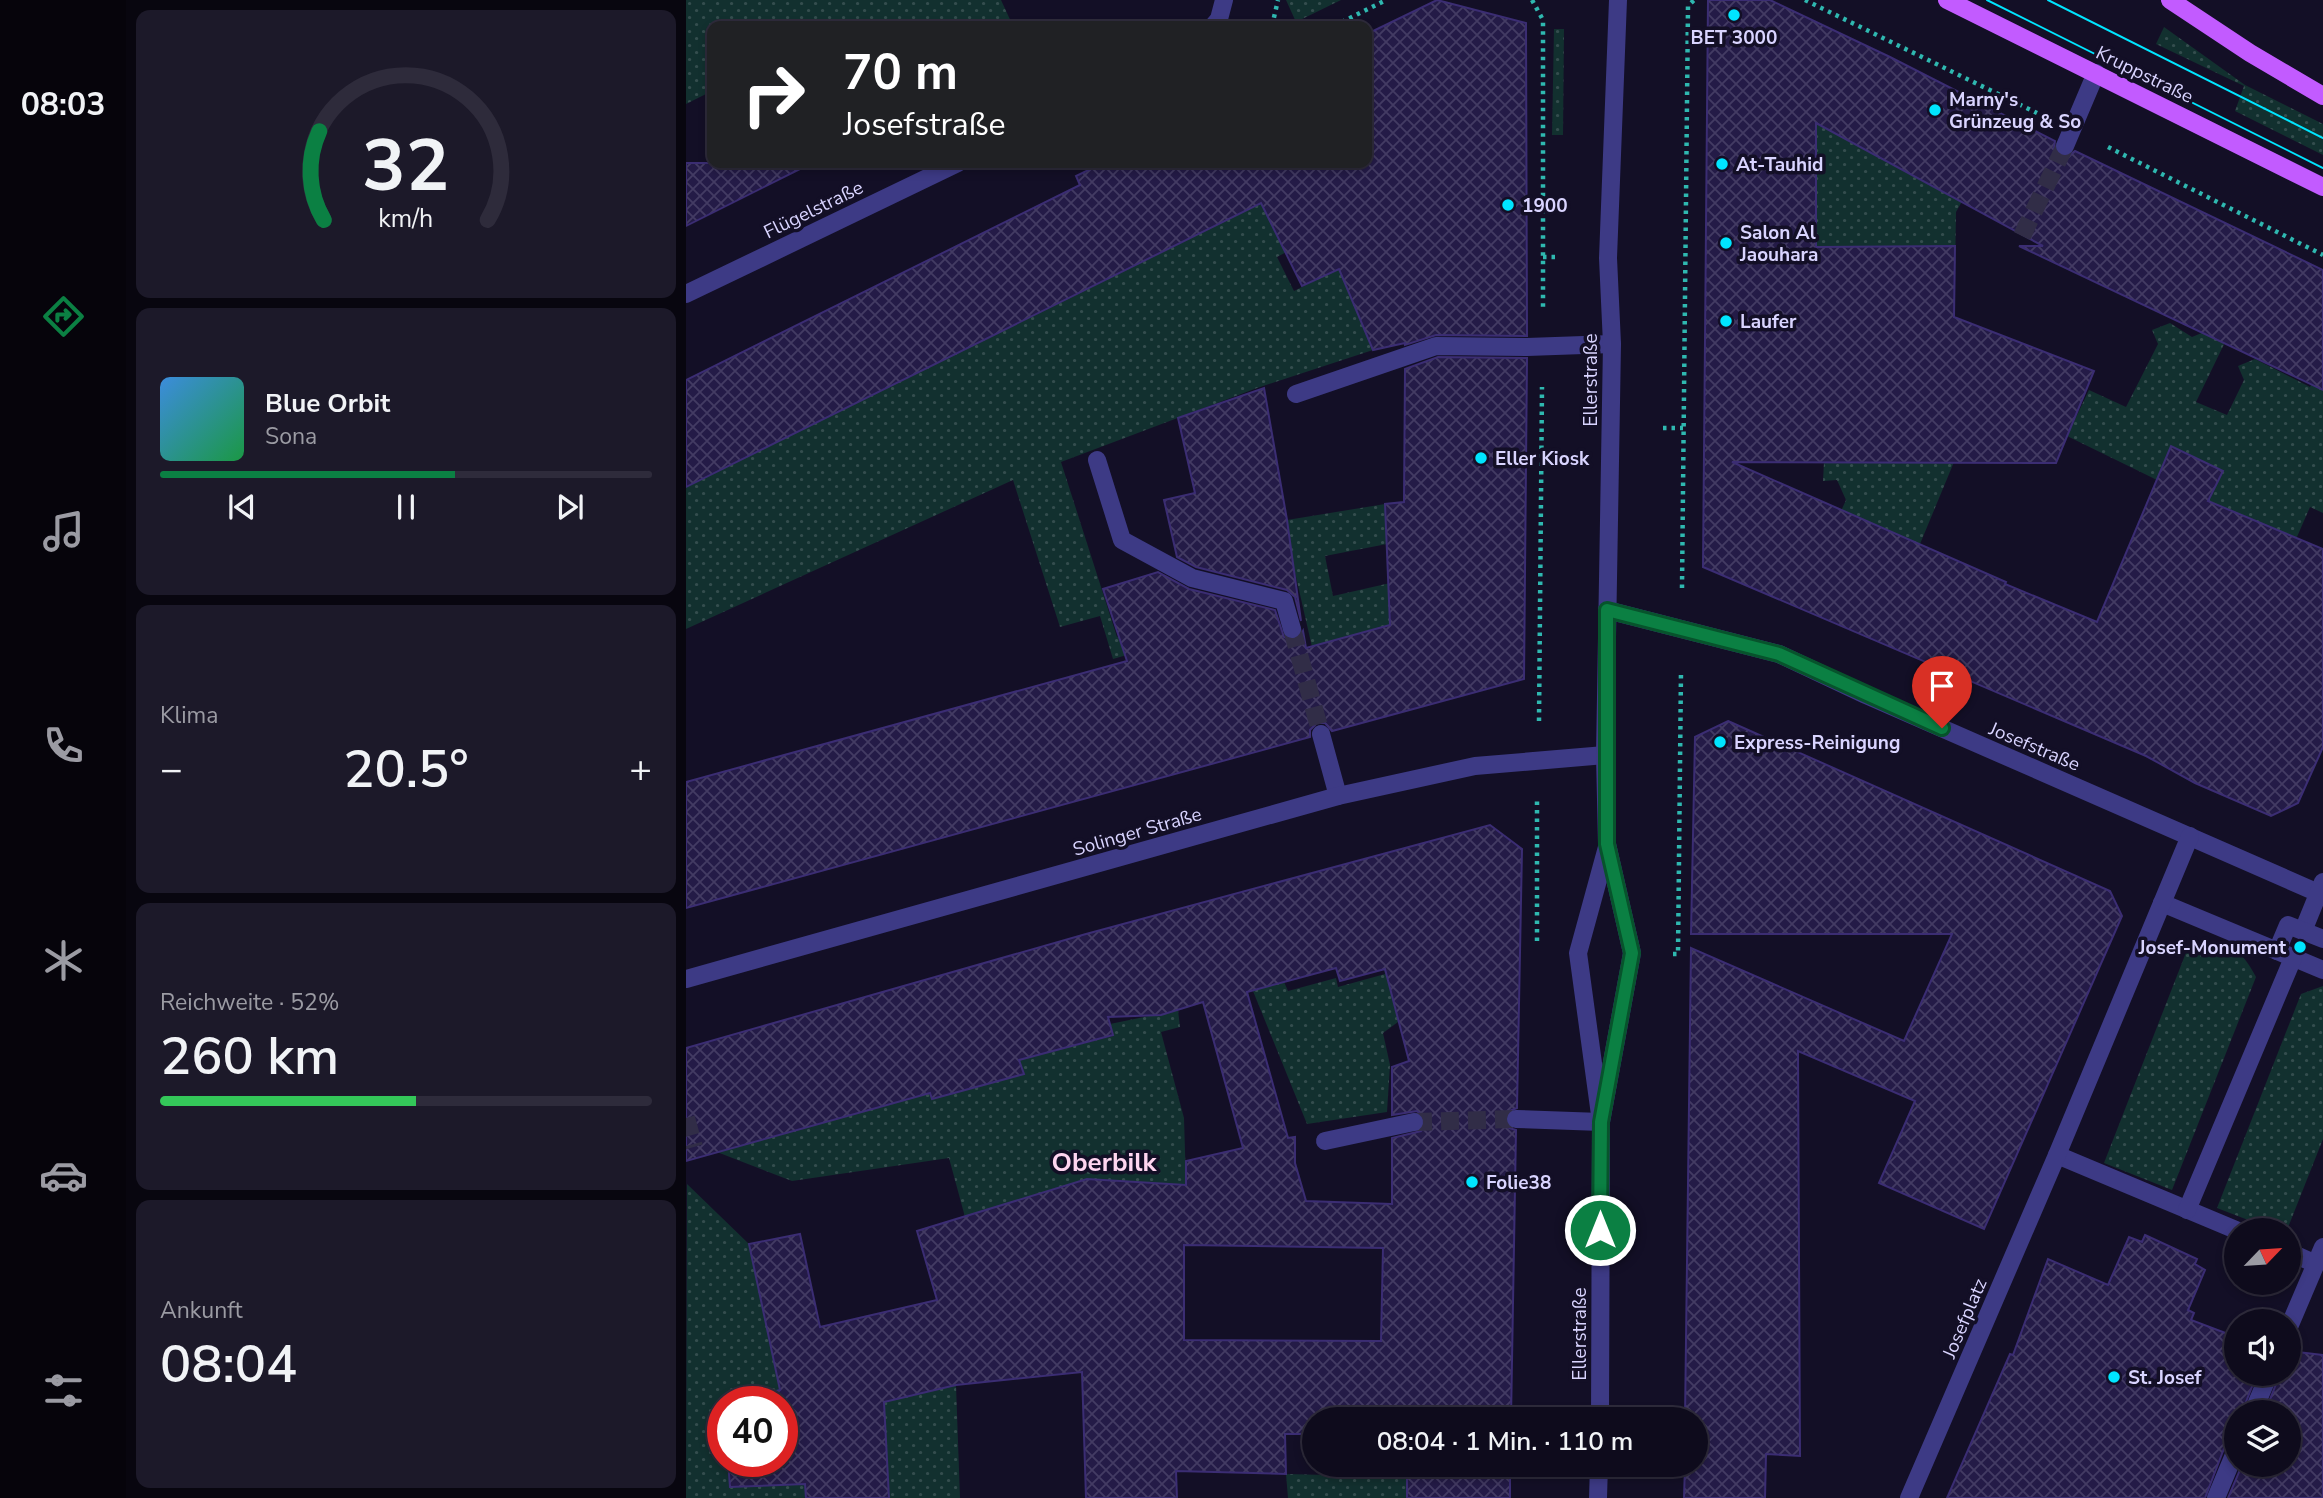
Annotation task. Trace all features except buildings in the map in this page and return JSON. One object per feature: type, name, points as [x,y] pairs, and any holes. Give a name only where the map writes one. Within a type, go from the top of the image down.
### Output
[{"type":"main road","name":"Kruppstraße","points":[[1947,0],[2323,187]]},
{"type":"main road","points":[[2170,0],[2250,53],[2323,96]]},
{"type":"street","points":[[1217,21],[1224,0]]},
{"type":"street","name":"Ellerstraße","points":[[1601,1122],[1632,953],[1607,844],[1605,755],[1612,344],[1608,258],[1618,0]]},
{"type":"street","points":[[2065,146],[2096,73]]},
{"type":"street","name":"Flügelstraße","points":[[686,294],[948,168]]},
{"type":"street","points":[[1296,394],[1436,346],[1612,344]]},
{"type":"street","points":[[1097,460],[1122,540],[1192,578],[1283,601],[1292,629]]},
{"type":"street","name":"Josefstraße","points":[[1607,610],[1779,654],[1866,695],[2321,890]]},
{"type":"street","points":[[1321,734],[1338,796]]},
{"type":"street","name":"Solinger Straße","points":[[686,979],[1338,796],[1475,766],[1605,755]]},
{"type":"street","name":"Josefplatz","points":[[1909,1498],[2057,1155],[2190,836]]},
{"type":"street","name":"Ellerstraße","points":[[1600,1407],[1601,1122],[1578,953],[1607,844]]},
{"type":"street","points":[[2303,931],[2321,890]]},
{"type":"street","points":[[2162,903],[2318,968],[2323,946]]},
{"type":"street","points":[[2187,1210],[2285,955],[2288,925],[2323,939]]},
{"type":"street","points":[[1516,1119],[1601,1122]]},
{"type":"street","points":[[1325,1141],[1414,1122]]},
{"type":"street","points":[[2057,1155],[2224,1225]]},
{"type":"street","points":[[2297,1309],[2320,1256],[2301,1254]]},
{"type":"street","points":[[1598,1498],[1599,1477]]},
{"type":"street","points":[[2216,1498],[2225,1477]]},
{"type":"path","points":[[1273,21],[1278,0]]},
{"type":"path","points":[[1344,21],[1386,0]]},
{"type":"path","points":[[1682,590],[1688,6],[1694,0]]},
{"type":"path","points":[[1543,257],[1558,257]]},
{"type":"path","points":[[1663,428],[1683,428]]},
{"type":"path","points":[[1678,954],[1681,660]]},
{"type":"path","points":[[1537,814],[1537,952]]},
{"type":"green space","points":[[686,0],[1001,0],[1011,21],[707,21],[707,94],[686,104]]},
{"type":"green space","points":[[1286,0],[1341,0],[1298,21],[1296,21]]},
{"type":"green space","points":[[2164,27],[2245,85],[2323,124],[2323,155],[2235,111],[2244,86],[2156,44]]},
{"type":"green space","points":[[1554,29],[1564,29],[1563,135],[1552,135]]},
{"type":"green space","points":[[1410,119],[1336,226],[1277,257],[1294,291],[1393,241],[1373,350],[1257,388],[1061,462],[1117,637],[1211,608],[1220,628],[1113,659],[1100,616],[1060,627],[1013,480],[686,629],[686,487],[1260,203],[1264,208],[1347,168],[1372,168],[1372,156]]},
{"type":"green space","points":[[1816,120],[1884,160],[1897,133],[1969,189],[1956,212],[1955,279],[1882,279],[1881,247],[1825,247],[1816,255]]},
{"type":"green space","points":[[2170,323],[2192,337],[2204,332],[2228,336],[2196,402],[2227,415],[2244,380],[2238,366],[2255,359],[2310,387],[2323,364],[2323,513],[2310,507],[2293,546],[2247,517],[2157,480],[2067,436],[2089,390],[2126,407],[2158,344],[2152,330]]},
{"type":"green space","points":[[1813,437],[1954,462],[1920,544],[1841,511],[1846,500],[1837,480],[1823,481],[1824,462],[1813,462]]},
{"type":"green space","points":[[1385,504],[1387,544],[1325,556],[1333,596],[1421,576],[1440,619],[1312,647],[1294,568],[1287,520]]},
{"type":"green space","points":[[2208,942],[2237,952],[2256,977],[2172,1190],[2104,1163],[2187,950]]},
{"type":"green space","points":[[1382,958],[1431,1014],[1398,1022],[1383,1033],[1390,1065],[1387,1112],[1307,1124],[1253,991],[1269,986],[1281,975],[1288,991],[1336,978],[1338,987],[1385,974]]},
{"type":"green space","points":[[2323,986],[2323,1139],[2292,1218],[2243,1218],[2217,1208],[2301,994]]},
{"type":"green space","points":[[1178,1010],[1180,1027],[1161,1032],[1184,1118],[1186,1185],[1087,1179],[965,1217],[949,1158],[792,1181],[717,1152],[930,1093],[932,1099],[1023,1074],[1019,1060],[1113,1036],[1110,1024]]},
{"type":"green space","points":[[687,1184],[749,1244],[779,1386],[707,1386],[707,1477],[729,1477],[730,1487],[755,1486],[755,1477],[798,1477],[798,1443],[802,1438],[806,1498],[686,1498]]},
{"type":"green space","points":[[956,1385],[960,1498],[889,1498],[884,1402]]},
{"type":"green space","points":[[1286,1474],[1302,1474],[1302,1477],[1407,1477],[1407,1498],[1288,1498]]},
{"type":"tunnel","points":[[2022,236],[2065,146]]},
{"type":"tunnel","points":[[1292,629],[1321,734]]},
{"type":"tunnel","points":[[686,1118],[694,1147]]},
{"type":"tunnel","points":[[1414,1122],[1516,1119]]},
{"type":"tram line","points":[[1987,0],[2323,168]]},
{"type":"tram line","points":[[2048,0],[2323,138]]},
{"type":"place","name":"BET 3000","points":[[1734,15]]},
{"type":"place","name":"Marny's Grünzeug & So","points":[[1935,110]]},
{"type":"place","name":"At-Tauhid","points":[[1722,164]]},
{"type":"place","name":"1900","points":[[1508,205]]},
{"type":"place","name":"Salon Al Jaouhara","points":[[1726,243]]},
{"type":"place","name":"Laufer","points":[[1726,321]]},
{"type":"place","name":"Eller Kiosk","points":[[1481,458]]},
{"type":"place","name":"Express-Reinigung","points":[[1720,742]]},
{"type":"place","name":"Josef-Monument","points":[[2300,947]]},
{"type":"place","name":"Folie38","points":[[1472,1182]]},
{"type":"place","name":"St. Josef","points":[[2114,1377]]},
{"type":"district","name":"Oberbilk","points":[[1104,1162]]},
{"type":"route","points":[[1600,1230],[1601,1122],[1632,953],[1607,844],[1607,610],[1779,654],[1942,728]]}]
